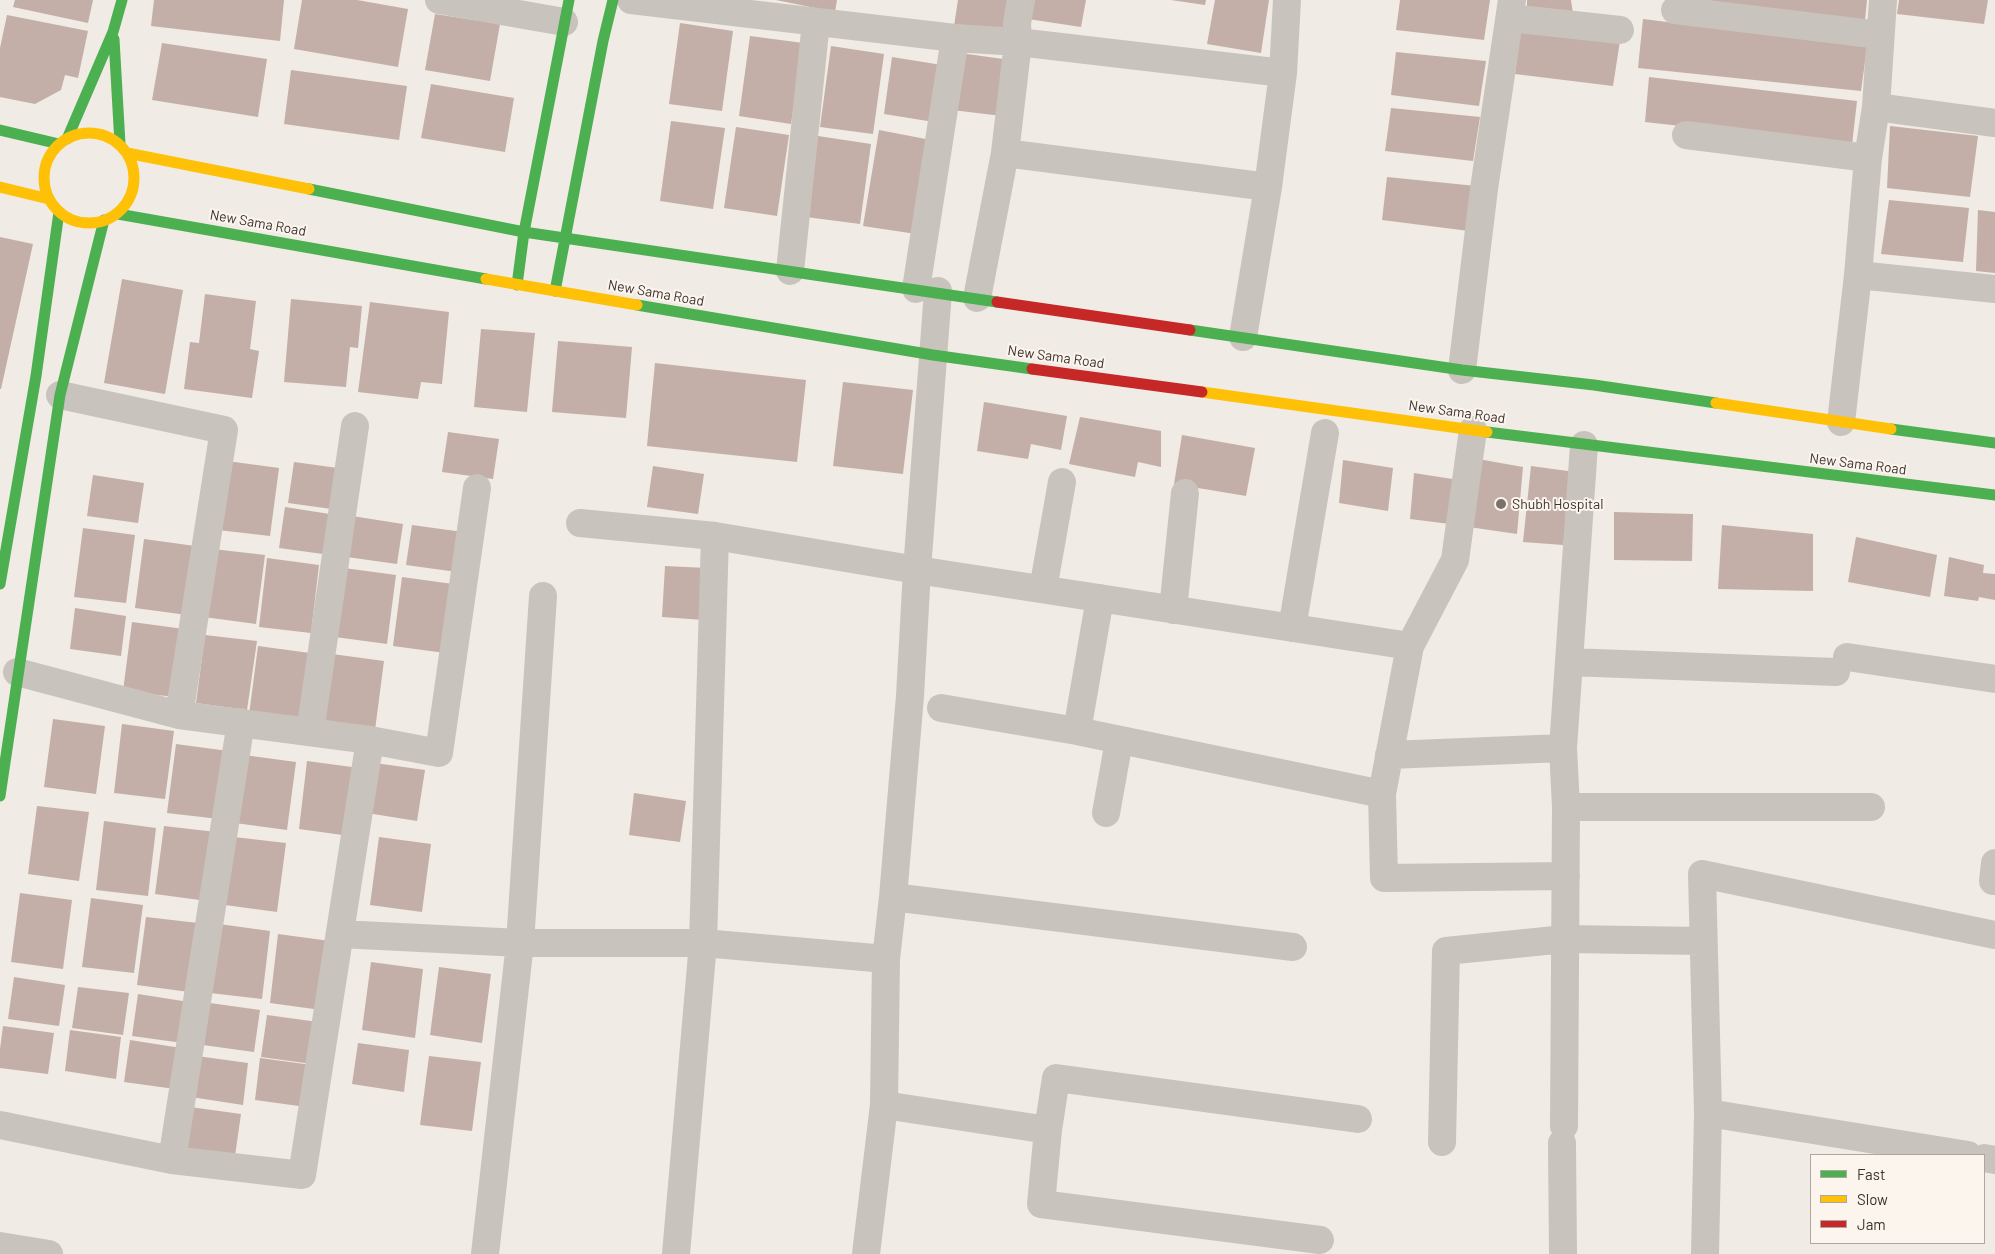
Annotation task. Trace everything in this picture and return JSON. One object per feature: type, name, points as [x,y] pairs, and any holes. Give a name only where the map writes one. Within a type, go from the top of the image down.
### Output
[{"type":"main road","points":[[114,32],[123,149],[135,172],[134,188],[128,202],[118,214],[104,220],[88,223],[73,220],[59,212],[49,199],[44,184],[45,168],[51,154],[63,141],[114,32],[122,0]]},
{"type":"main road","points":[[555,291],[603,41],[613,0]]},
{"type":"main road","points":[[517,285],[524,232],[566,11]]},
{"type":"main road","points":[[0,130],[63,141],[76,135],[91,133],[107,136],[123,149],[524,232],[565,236],[1462,370],[1594,385],[1995,443]]},
{"type":"main road","points":[[0,187],[49,199]]},
{"type":"main road","points":[[0,584],[36,376],[59,212]]},
{"type":"main road","name":"New Sama Road","points":[[118,214],[517,285],[933,355],[1584,445],[1995,495]]},
{"type":"main road","points":[[0,796],[60,395],[104,220]]},
{"type":"street","points":[[439,0],[566,11]]},
{"type":"street","points":[[631,0],[955,38],[1018,42],[1283,73]]},
{"type":"street","points":[[977,298],[1005,154],[1018,42],[1017,23],[1021,0]]},
{"type":"street","points":[[1243,337],[1268,187],[1283,73],[1287,0]]},
{"type":"street","points":[[1841,422],[1858,275],[1868,158],[1876,108],[1883,0]]},
{"type":"street","points":[[1462,370],[1484,190],[1511,9],[1620,30]]},
{"type":"street","points":[[1675,10],[1880,35]]},
{"type":"street","points":[[790,271],[816,22]]},
{"type":"street","points":[[866,1254],[884,1105],[886,958],[910,696],[933,355],[927,290],[955,38]]},
{"type":"street","points":[[1876,108],[1995,123]]},
{"type":"street","points":[[1686,135],[1868,158]]},
{"type":"street","points":[[1005,154],[1268,187]]},
{"type":"street","points":[[1858,275],[1995,289]]},
{"type":"street","points":[[60,395],[224,430],[179,715]]},
{"type":"street","points":[[310,732],[354,426]]},
{"type":"street","points":[[1473,430],[1455,560],[1410,646],[1382,794],[1384,878],[1566,876]]},
{"type":"street","points":[[1292,628],[1326,433]]},
{"type":"street","points":[[1563,1254],[1566,807],[1563,748],[1584,445]]},
{"type":"street","points":[[1043,589],[1062,482]]},
{"type":"street","points":[[18,672],[179,715],[370,740],[439,753],[477,488]]},
{"type":"street","points":[[1173,610],[1185,493]]},
{"type":"street","points":[[580,523],[715,536],[917,570],[1410,646]]},
{"type":"street","points":[[676,1254],[703,943],[715,536]]},
{"type":"street","points":[[485,1254],[520,943],[543,596]]},
{"type":"street","points":[[1077,731],[1100,598]]},
{"type":"street","points":[[1569,662],[1841,665],[1995,679]]},
{"type":"street","points":[[941,708],[1077,731],[1382,794]]},
{"type":"street","points":[[172,1160],[241,722]]},
{"type":"street","points":[[0,1125],[172,1160],[302,1175],[370,740]]},
{"type":"street","points":[[1106,813],[1119,741]]},
{"type":"street","points":[[1389,755],[1563,748]]},
{"type":"street","points":[[1566,807],[1871,806]]},
{"type":"street","points":[[1705,1254],[1708,1113],[1702,874],[1995,935]]},
{"type":"street","points":[[893,897],[1293,947]]},
{"type":"street","points":[[340,934],[520,943],[703,943],[886,958]]},
{"type":"street","points":[[1442,1142],[1446,951],[1565,939],[1703,941]]},
{"type":"street","points":[[1320,1240],[1041,1204],[1048,1130],[1056,1078],[1358,1119]]},
{"type":"street","points":[[884,1105],[1048,1130]]},
{"type":"street","points":[[1708,1113],[1962,1154]]},
{"type":"street","points":[[0,1246],[49,1254]]},
{"type":"building","points":[[15,0],[93,0],[88,23],[13,7]]},
{"type":"building","points":[[154,0],[284,0],[280,41],[151,26]]},
{"type":"building","points":[[302,0],[357,0],[408,9],[398,67],[294,49]]},
{"type":"building","points":[[776,0],[837,0],[835,12]]},
{"type":"building","points":[[958,0],[1009,0],[1005,33],[954,26]]},
{"type":"building","points":[[1031,0],[1086,0],[1081,27],[1028,19]]},
{"type":"building","points":[[1171,0],[1206,0],[1205,5]]},
{"type":"building","points":[[1215,0],[1269,0],[1261,53],[1207,44]]},
{"type":"building","points":[[1400,0],[1490,0],[1484,40],[1396,30]]},
{"type":"building","points":[[1527,0],[1571,0],[1573,14],[1527,9]]},
{"type":"building","points":[[1678,0],[1867,0],[1865,20]]},
{"type":"building","points":[[1899,0],[1988,0],[1984,24],[1897,14]]},
{"type":"building","points":[[435,14],[500,24],[490,81],[425,70]]},
{"type":"building","points":[[7,15],[88,31],[78,78],[65,75],[61,90],[35,104],[0,97],[0,48]]},
{"type":"building","points":[[1643,19],[1867,47],[1861,91],[1638,68]]},
{"type":"building","points":[[680,23],[733,31],[722,111],[669,104]]},
{"type":"building","points":[[1521,29],[1620,41],[1613,86],[1515,74]]},
{"type":"building","points":[[750,36],[803,43],[791,124],[739,116]]},
{"type":"building","points":[[162,43],[267,59],[258,117],[152,100]]},
{"type":"building","points":[[831,46],[884,54],[873,134],[820,127]]},
{"type":"building","points":[[1396,52],[1486,61],[1479,106],[1391,95]]},
{"type":"building","points":[[960,53],[1010,60],[1002,116],[952,110]]},
{"type":"building","points":[[892,57],[942,65],[934,122],[884,114]]},
{"type":"building","points":[[291,70],[407,86],[399,140],[284,124]]},
{"type":"building","points":[[1649,77],[1857,101],[1852,145],[1645,122]]},
{"type":"building","points":[[431,84],[514,98],[505,152],[421,138]]},
{"type":"building","points":[[1391,108],[1480,117],[1473,161],[1385,151]]},
{"type":"building","points":[[671,121],[725,128],[713,209],[660,201]]},
{"type":"building","points":[[1890,126],[1978,136],[1970,197],[1887,188]]},
{"type":"building","points":[[736,127],[789,135],[777,216],[724,208]]},
{"type":"building","points":[[879,130],[931,140],[916,234],[863,226]]},
{"type":"building","points":[[818,136],[871,144],[860,224],[806,217]]},
{"type":"building","points":[[1387,177],[1476,186],[1469,231],[1382,220]]},
{"type":"building","points":[[1889,200],[1969,208],[1963,262],[1881,254]]},
{"type":"building","points":[[1978,210],[1995,212],[1995,273],[1976,271]]},
{"type":"building","points":[[0,237],[33,244],[1,389],[0,389]]},
{"type":"building","points":[[122,279],[183,290],[165,394],[104,383]]},
{"type":"building","points":[[205,294],[256,301],[250,349],[259,351],[252,398],[184,389],[190,342],[199,343]]},
{"type":"building","points":[[291,299],[362,306],[358,348],[350,347],[346,387],[284,382]]},
{"type":"building","points":[[370,302],[449,312],[442,384],[421,382],[418,399],[358,392]]},
{"type":"building","points":[[481,329],[535,333],[527,412],[474,407]]},
{"type":"building","points":[[558,341],[632,347],[626,418],[552,412]]},
{"type":"building","points":[[655,363],[806,380],[797,462],[647,446]]},
{"type":"building","points":[[843,382],[913,390],[903,474],[833,466]]},
{"type":"building","points":[[984,402],[1067,416],[1061,450],[1031,444],[1028,459],[977,451]]},
{"type":"building","points":[[1080,417],[1161,431],[1161,467],[1138,462],[1135,477],[1069,464]]},
{"type":"building","points":[[448,432],[499,439],[493,479],[442,472]]},
{"type":"building","points":[[1182,435],[1255,448],[1246,496],[1174,484]]},
{"type":"building","points":[[1478,459],[1523,467],[1517,534],[1469,527]]},
{"type":"building","points":[[1343,460],[1393,468],[1388,511],[1339,503]]},
{"type":"building","points":[[227,461],[279,468],[270,536],[218,530]]},
{"type":"building","points":[[294,462],[345,469],[339,510],[288,503]]},
{"type":"building","points":[[653,466],[704,474],[698,514],[647,507]]},
{"type":"building","points":[[1531,466],[1575,472],[1563,545],[1523,542]]},
{"type":"building","points":[[1414,473],[1465,481],[1458,525],[1410,519]]},
{"type":"building","points":[[93,475],[144,483],[138,523],[87,516]]},
{"type":"building","points":[[285,507],[336,515],[330,555],[279,548]]},
{"type":"building","points":[[1614,512],[1693,514],[1692,561],[1614,560]]},
{"type":"building","points":[[352,516],[403,524],[397,564],[347,557]]},
{"type":"building","points":[[412,525],[463,532],[457,572],[406,565]]},
{"type":"building","points":[[1722,525],[1813,534],[1813,591],[1718,589]]},
{"type":"building","points":[[83,528],[135,535],[126,603],[74,597]]},
{"type":"building","points":[[1856,537],[1937,555],[1930,597],[1848,582]]},
{"type":"building","points":[[144,539],[195,546],[187,615],[135,608]]},
{"type":"building","points":[[213,549],[265,555],[256,624],[204,617]]},
{"type":"building","points":[[1949,557],[1984,565],[1983,573],[1995,574],[1995,600],[1979,597],[1978,601],[1944,596]]},
{"type":"building","points":[[267,558],[319,565],[311,633],[259,627]]},
{"type":"building","points":[[665,566],[707,568],[704,620],[662,617]]},
{"type":"building","points":[[344,568],[396,575],[387,644],[335,637]]},
{"type":"building","points":[[402,577],[453,584],[445,653],[393,646]]},
{"type":"building","points":[[75,608],[126,616],[121,656],[70,649]]},
{"type":"building","points":[[132,622],[184,629],[175,697],[123,691]]},
{"type":"building","points":[[205,635],[257,641],[247,710],[196,703]]},
{"type":"building","points":[[258,646],[310,653],[301,721],[249,715]]},
{"type":"building","points":[[332,654],[384,661],[375,730],[323,723]]},
{"type":"building","points":[[53,719],[105,726],[96,794],[44,787]]},
{"type":"building","points":[[122,724],[174,731],[165,799],[114,793]]},
{"type":"building","points":[[176,744],[228,751],[219,819],[167,813]]},
{"type":"building","points":[[244,755],[296,762],[287,830],[235,823]]},
{"type":"building","points":[[307,761],[359,768],[350,836],[299,829]]},
{"type":"building","points":[[375,763],[425,770],[417,821],[367,813]]},
{"type":"building","points":[[634,793],[686,801],[680,842],[629,835]]},
{"type":"building","points":[[37,806],[89,812],[79,881],[28,874]]},
{"type":"building","points":[[104,821],[156,828],[148,896],[96,890]]},
{"type":"building","points":[[164,826],[216,832],[207,901],[155,894]]},
{"type":"building","points":[[234,837],[286,843],[277,912],[225,905]]},
{"type":"building","points":[[379,837],[431,844],[422,912],[370,905]]},
{"type":"building","points":[[20,893],[72,900],[63,969],[11,962]]},
{"type":"building","points":[[91,898],[143,905],[134,973],[82,967]]},
{"type":"building","points":[[146,917],[198,923],[189,992],[137,985]]},
{"type":"building","points":[[219,924],[270,931],[262,999],[210,993]]},
{"type":"building","points":[[278,934],[330,941],[321,1010],[270,1003]]},
{"type":"building","points":[[371,962],[423,969],[415,1038],[362,1030]]},
{"type":"building","points":[[439,967],[491,974],[482,1043],[430,1035]]},
{"type":"building","points":[[14,977],[65,985],[59,1026],[8,1019]]},
{"type":"building","points":[[78,987],[129,993],[123,1035],[72,1028]]},
{"type":"building","points":[[138,994],[189,1002],[183,1043],[132,1036]]},
{"type":"building","points":[[210,1003],[260,1010],[254,1052],[203,1045]]},
{"type":"building","points":[[267,1015],[318,1022],[312,1064],[261,1057]]},
{"type":"building","points":[[3,1026],[54,1033],[48,1074],[0,1068]]},
{"type":"building","points":[[70,1030],[121,1037],[116,1079],[65,1071]]},
{"type":"building","points":[[130,1040],[181,1048],[175,1089],[124,1082]]},
{"type":"building","points":[[358,1043],[409,1050],[404,1092],[352,1084]]},
{"type":"building","points":[[197,1056],[248,1063],[243,1105],[191,1097]]},
{"type":"building","points":[[429,1056],[481,1062],[472,1131],[420,1125]]},
{"type":"building","points":[[260,1058],[312,1065],[306,1107],[255,1100]]},
{"type":"building","points":[[190,1107],[241,1114],[235,1156],[184,1148]]},
{"type":"traffic: fast","points":[[67,139],[113,32],[122,0]]},
{"type":"traffic: fast","points":[[517,285],[524,232],[569,0]]},
{"type":"traffic: fast","points":[[555,291],[603,41],[613,0]]},
{"type":"traffic: fast","points":[[114,39],[120,144]]},
{"type":"traffic: fast","points":[[0,130],[59,144]]},
{"type":"traffic: fast","points":[[309,189],[524,232],[997,302]]},
{"type":"traffic: fast","points":[[0,584],[36,376],[59,212]]},
{"type":"traffic: fast","points":[[118,214],[486,279]]},
{"type":"traffic: fast","points":[[0,796],[60,395],[104,220]]},
{"type":"traffic: fast","points":[[637,305],[933,355],[1032,369]]},
{"type":"traffic: fast","points":[[1190,330],[1462,370],[1594,385],[1716,403]]},
{"type":"traffic: fast","points":[[1891,429],[1995,443]]},
{"type":"traffic: fast","points":[[1487,432],[1995,495]]},
{"type":"traffic: slow","points":[[89,133],[106,136],[121,146],[131,161],[134,178],[131,195],[121,210],[106,220],[89,223],[72,220],[57,210],[47,195],[44,178],[47,161],[57,146],[72,136],[89,133]]},
{"type":"traffic: slow","points":[[127,153],[309,189]]},
{"type":"traffic: slow","points":[[0,187],[49,199]]},
{"type":"traffic: slow","points":[[486,279],[637,305]]},
{"type":"traffic: slow","points":[[1202,392],[1487,432]]},
{"type":"traffic: slow","points":[[1716,403],[1891,429]]},
{"type":"traffic: jam","points":[[997,302],[1190,330]]},
{"type":"traffic: jam","points":[[1032,369],[1202,392]]},
{"type":"place","name":"Shubh Hospital","points":[[1501,504]]}]
